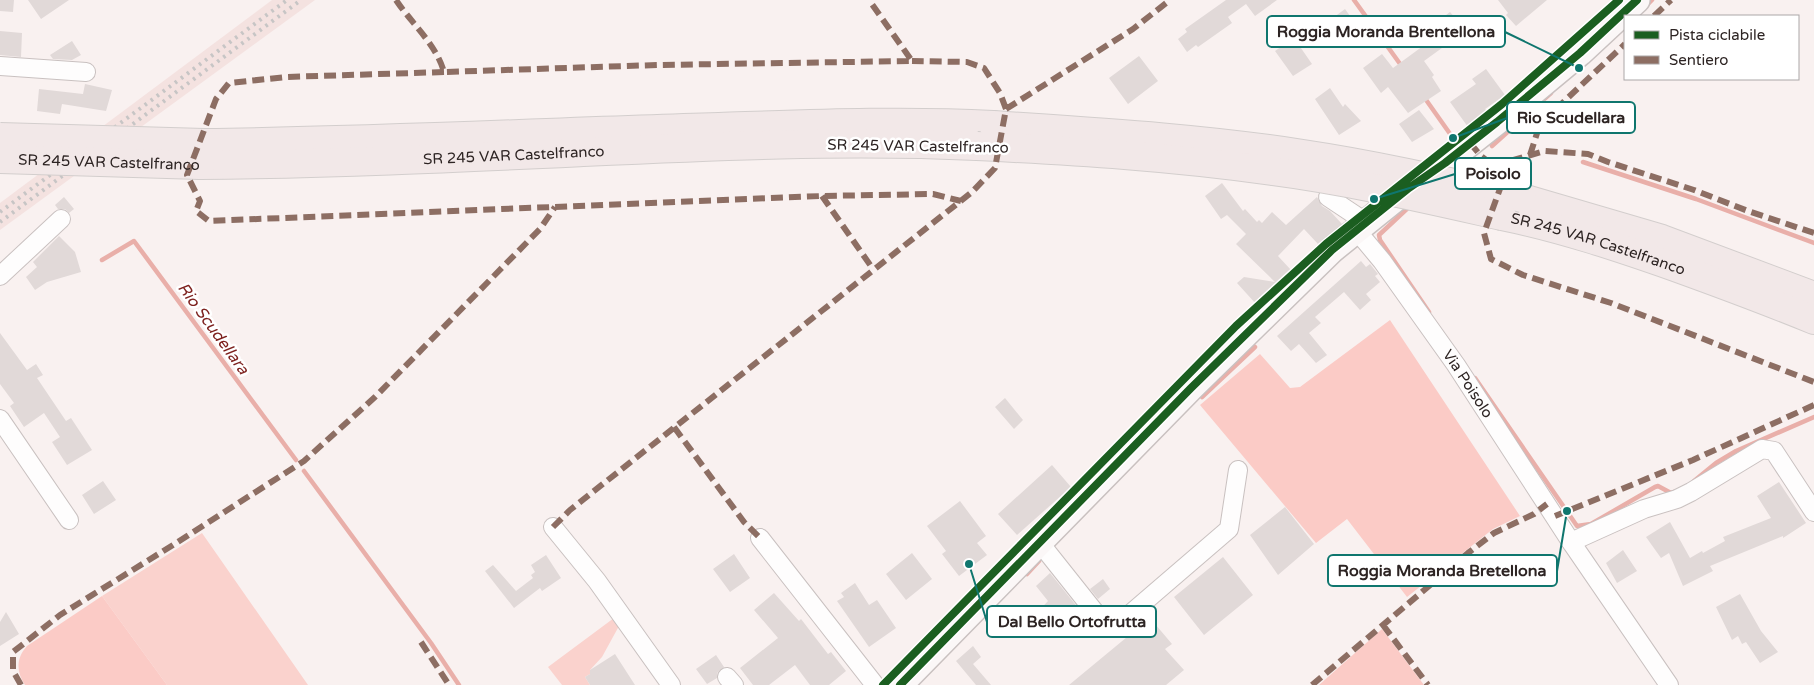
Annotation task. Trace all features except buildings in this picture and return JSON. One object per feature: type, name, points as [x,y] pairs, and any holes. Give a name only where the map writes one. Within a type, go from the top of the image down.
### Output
[{"type":"highway","name":"SR 245 VAR Castelfranco","points":[[0,159],[202,154],[394,140],[622,130],[947,122],[985,135],[1108,154],[1187,160],[1273,171],[1371,188],[1553,227],[1720,283],[1814,320]]},
{"type":"highway","name":"SR 245 VAR Castelfranco","points":[[985,135],[1187,139],[1302,154],[1382,168],[1522,198],[1662,239],[1814,296]]},
{"type":"highway","name":"SR 245 VAR Castelfranco","points":[[0,137],[202,154]]},
{"type":"street","points":[[900,685],[1190,388],[1332,250],[1543,84],[1580,53],[1637,0]]},
{"type":"street","points":[[0,66],[86,72]]},
{"type":"street","name":"Via Poisolo","points":[[1328,197],[1362,226],[1378,255],[1456,365],[1571,542],[1669,685]]},
{"type":"street","points":[[0,276],[61,219]]},
{"type":"street","points":[[0,419],[69,520]]},
{"type":"street","points":[[1571,542],[1644,509],[1677,499],[1762,449],[1774,451],[1814,512]]},
{"type":"street","points":[[1040,543],[1102,621],[1122,621],[1229,529],[1238,470]]},
{"type":"street","points":[[553,527],[597,581],[671,685]]},
{"type":"street","points":[[760,538],[875,685]]},
{"type":"shaded area","points":[[272,0],[315,0],[0,230],[0,203]]},
{"type":"shaded area","points":[[1390,320],[1520,516],[1493,529],[1407,597],[1347,519],[1316,543],[1200,405],[1260,354],[1290,388],[1300,387]]},
{"type":"shaded area","points":[[202,533],[308,685],[167,685],[102,596]]},
{"type":"shaded area","points":[[102,596],[167,685],[25,685],[18,665],[21,655],[27,646]]},
{"type":"shaded area","points":[[614,618],[619,626],[602,657],[590,670],[590,674],[585,677],[590,685],[562,685],[548,667]]},
{"type":"shaded area","points":[[1382,629],[1424,685],[1319,685]]},
{"type":"waterway","name":"Rio Scudellara","points":[[1354,0],[1403,68]]},
{"type":"waterway","points":[[1645,7],[1652,0]]},
{"type":"waterway","points":[[1492,146],[1551,93]]},
{"type":"waterway","name":"Rio Scudellara","points":[[1424,97],[1453,138]]},
{"type":"waterway","points":[[1583,162],[1696,199],[1814,243]]},
{"type":"waterway","points":[[1455,173],[1466,165]]},
{"type":"waterway","points":[[1410,206],[1379,235],[1380,240],[1429,312]]},
{"type":"waterway","name":"Rio Scudellara","points":[[102,260],[134,241],[296,460]]},
{"type":"waterway","points":[[1202,397],[1255,347]]},
{"type":"waterway","points":[[1475,378],[1577,526],[1591,524],[1655,487],[1658,486],[1671,493],[1674,492]]},
{"type":"waterway","points":[[1694,481],[1716,463],[1736,451],[1814,417]]},
{"type":"waterway","name":"Rio Scudellara","points":[[304,471],[431,643],[459,685]]},
{"type":"waterway","points":[[1027,574],[1039,561]]},
{"type":"railway","points":[[0,212],[287,0]]},
{"type":"railway","points":[[0,222],[301,0]]},
{"type":"marked path","points":[[396,0],[430,43],[444,72],[657,65],[912,61],[869,0]]},
{"type":"marked path","points":[[1006,109],[1133,29],[1170,0]]},
{"type":"marked path","points":[[1655,15],[1671,0]]},
{"type":"marked path","points":[[1530,155],[1540,124],[1624,45]]},
{"type":"marked path","points":[[553,527],[570,510],[972,192],[995,168],[1006,109],[1000,93],[984,68],[967,62],[912,61]]},
{"type":"marked path","points":[[444,72],[286,77],[229,83],[216,99],[187,175],[200,201],[196,211],[209,221],[822,196],[933,194],[961,201]]},
{"type":"marked path","points":[[1470,143],[1481,156],[1505,174]]},
{"type":"marked path","points":[[1814,233],[1588,154],[1545,151],[1510,161],[1484,233],[1491,259],[1523,275],[1611,303],[1814,382]]},
{"type":"marked path","points":[[822,196],[873,269]]},
{"type":"marked path","points":[[21,685],[13,671],[13,652],[60,615],[304,461],[375,397],[540,229],[555,207]]},
{"type":"marked path","points":[[1555,516],[1693,460],[1814,405]]},
{"type":"marked path","points":[[674,427],[744,522],[760,538]]},
{"type":"marked path","points":[[1312,685],[1468,553],[1494,533],[1534,514],[1547,504]]},
{"type":"marked path","points":[[1383,625],[1428,685]]},
{"type":"marked path","points":[[421,642],[449,685]]},
{"type":"cycle path","points":[[883,685],[1236,326],[1326,244],[1502,104],[1619,0]]},
{"type":"cycle path","points":[[900,685],[1191,388],[1332,250],[1409,188],[1445,163],[1497,122],[1580,53],[1637,0]]},
{"type":"place","name":"Roggia Moranda Brentellona","points":[[1579,68]]},
{"type":"place","name":"Rio Scudellara","points":[[1453,138]]},
{"type":"place","name":"Poisolo","points":[[1374,199]]},
{"type":"place","name":"Roggia Moranda Bretellona","points":[[1567,511]]},
{"type":"place","name":"Dal Bello Ortofrutta","points":[[969,564]]}]
